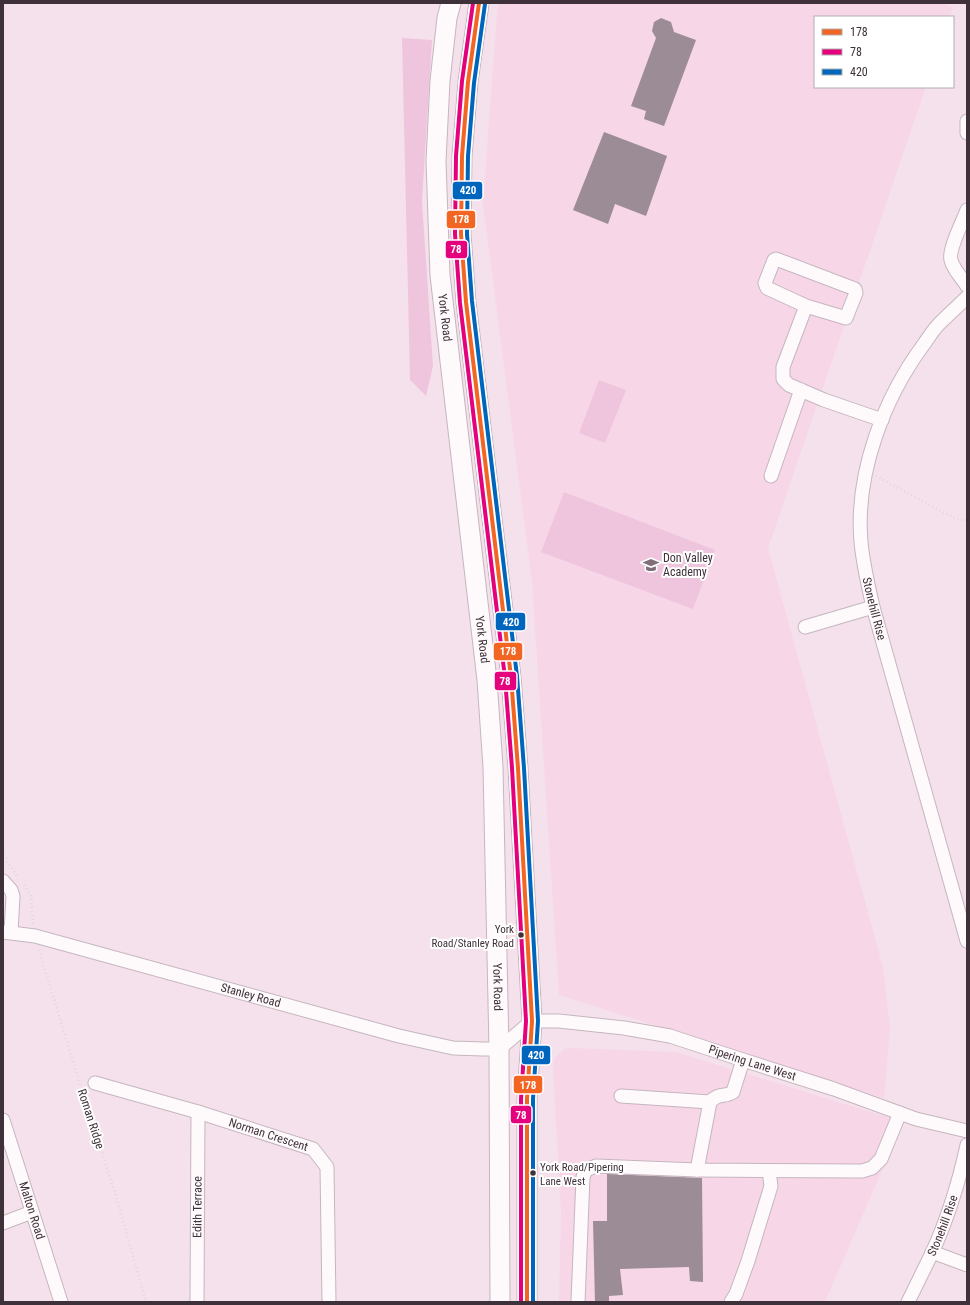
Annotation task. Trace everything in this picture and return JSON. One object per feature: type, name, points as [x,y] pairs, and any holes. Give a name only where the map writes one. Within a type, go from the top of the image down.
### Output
[{"type":"highway","name":"York Road","points":[[451,3],[447,18],[440,81],[436,161],[440,275],[487,680],[493,767],[499,1049],[500,1302]]},
{"type":"highway","name":"York Road","points":[[479,3],[468,82],[462,156],[461,234],[467,310],[511,678],[518,768],[532,1021],[528,1099],[527,1302]]},
{"type":"street","points":[[967,121],[967,133]]},
{"type":"street","points":[[967,210],[950,252],[953,266],[967,286]]},
{"type":"street","points":[[776,259],[855,290],[856,293],[846,318],[806,306],[767,288],[766,283],[774,260],[776,259]]},
{"type":"street","name":"Stonehill Rise","points":[[967,297],[938,325],[917,353],[892,396],[870,453],[860,511],[861,541],[865,574],[873,607],[962,900],[967,941]]},
{"type":"street","points":[[806,306],[783,367],[784,379],[789,385],[824,400],[882,420]]},
{"type":"street","points":[[771,476],[801,390]]},
{"type":"street","points":[[805,627],[873,607]]},
{"type":"street","points":[[3,881],[11,890],[13,896],[7,932]]},
{"type":"street","name":"Stanley Road","points":[[7,932],[35,936],[399,1036],[453,1048],[483,1050],[499,1049]]},
{"type":"street","points":[[499,1049],[532,1021]]},
{"type":"street","name":"Pipering Lane West","points":[[532,1021],[609,1027],[670,1036],[834,1089],[916,1119],[967,1131]]},
{"type":"street","points":[[697,1170],[710,1102],[717,1096],[729,1095],[733,1092],[743,1060]]},
{"type":"street","name":"Norman Crescent","points":[[95,1083],[198,1112],[313,1148],[327,1167],[329,1302]]},
{"type":"street","points":[[621,1096],[710,1102]]},
{"type":"street","name":"Edith Terrace","points":[[197,1302],[198,1112]]},
{"type":"street","points":[[578,1302],[584,1177],[586,1170],[596,1166],[697,1170],[862,1171],[872,1168],[881,1158],[900,1113]]},
{"type":"street","name":"Malton Road","points":[[3,1120],[61,1302]]},
{"type":"street","name":"Stonehill Rise","points":[[908,1302],[932,1252],[950,1207],[961,1174],[967,1145]]},
{"type":"street","points":[[731,1302],[736,1294],[750,1254],[771,1186],[769,1171]]},
{"type":"street","points":[[3,1223],[32,1212]]},
{"type":"street","points":[[932,1252],[967,1265]]},
{"type":"path","points":[[866,476],[878,477],[958,520],[967,520]]},
{"type":"path","name":"Roman Ridge","points":[[35,936],[116,1196],[146,1302]]},
{"type":"shaded area","name":"Don Valley Academy","points":[[499,3],[941,3],[953,7],[950,16],[814,16],[814,88],[926,88],[768,548],[883,967],[890,1028],[884,1098],[559,995],[532,582],[483,204],[497,12]]},
{"type":"shaded area","points":[[402,38],[432,40],[422,201],[433,366],[426,396],[410,380]]},
{"type":"shaded area","points":[[599,380],[626,390],[605,443],[579,433]]},
{"type":"shaded area","points":[[564,492],[715,550],[693,609],[541,552]]},
{"type":"shaded area","points":[[564,1049],[676,1052],[903,1122],[825,1302],[559,1302],[561,1214],[553,1069],[554,1059]]},
{"type":"building","points":[[661,18],[671,22],[674,32],[696,40],[664,126],[644,119],[646,111],[631,106],[656,38],[652,31],[654,22]]},
{"type":"building","points":[[604,132],[667,156],[646,216],[615,204],[608,224],[573,210]]},
{"type":"building","points":[[607,1174],[702,1178],[703,1282],[690,1281],[689,1267],[620,1269],[623,1295],[609,1296],[609,1302],[595,1302],[593,1221],[607,1221]]},
{"type":"transit line","name":"78","points":[[473,3],[462,81],[456,156],[455,234],[460,303],[505,678],[512,768],[526,1021],[521,1099],[521,1302]]},
{"type":"transit line","name":"178","points":[[479,3],[468,82],[462,156],[461,234],[466,302],[511,677],[518,768],[532,1021],[527,1099],[527,1302]]},
{"type":"transit line","name":"420","points":[[485,4],[474,83],[468,156],[467,234],[472,301],[517,676],[524,768],[538,1021],[533,1099],[533,1302]]},
{"type":"place","name":"Don Valley Academy","points":[[651,565]]},
{"type":"place","name":"York Road/Stanley Road","points":[[521,935]]},
{"type":"place","name":"York Road/Pipering Lane West","points":[[533,1173]]}]
